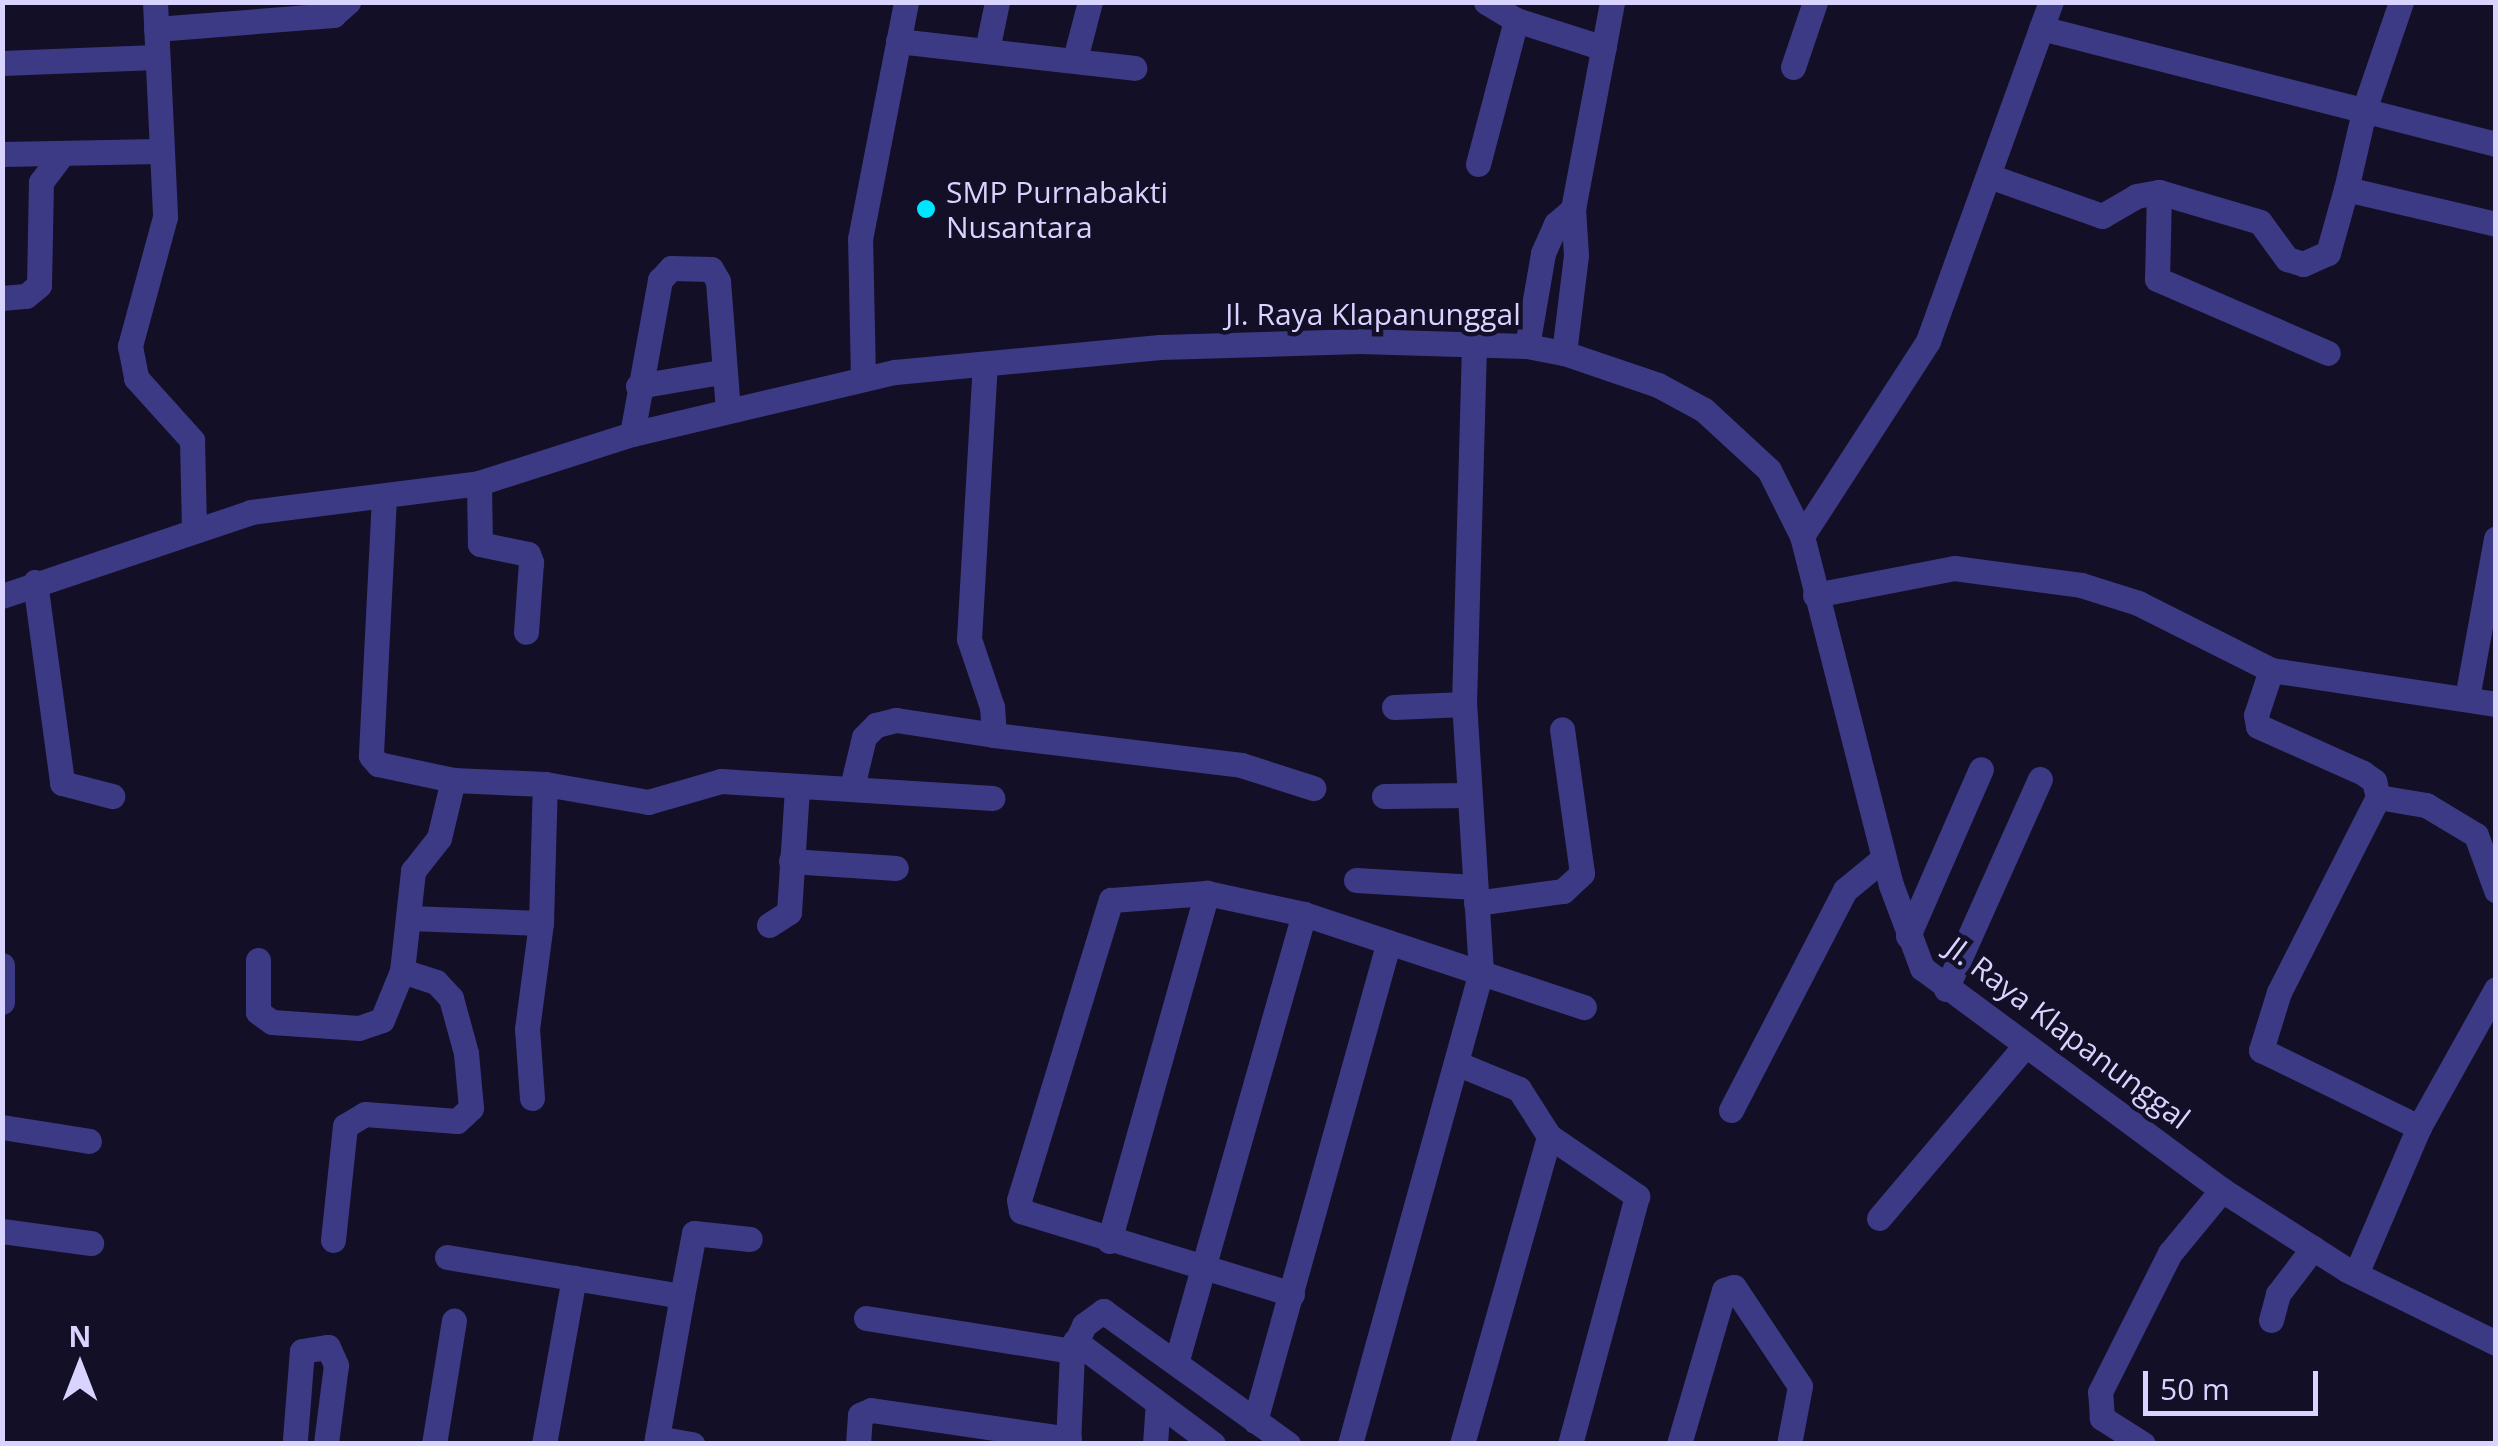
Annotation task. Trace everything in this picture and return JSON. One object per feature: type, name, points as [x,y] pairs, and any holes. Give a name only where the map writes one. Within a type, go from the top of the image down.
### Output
[{"type":"street","points":[[155,2],[165,217],[130,346],[136,378],[192,440],[194,526]]},
{"type":"street","points":[[156,29],[253,12],[334,15],[348,2]]},
{"type":"street","points":[[863,378],[860,239],[906,2]]},
{"type":"street","points":[[987,50],[997,2]]},
{"type":"street","points":[[1075,59],[1090,2]]},
{"type":"street","points":[[1486,2],[1516,20],[1604,48]]},
{"type":"street","points":[[1564,353],[1576,255],[1573,209],[1612,2]]},
{"type":"street","points":[[1794,67],[1815,2]]},
{"type":"street","points":[[1802,536],[1928,341],[2051,2]]},
{"type":"street","points":[[1989,176],[2102,216],[2114,215],[2136,196],[2160,192],[2260,222],[2287,259],[2302,264],[2328,253],[2365,107],[2401,2]]},
{"type":"street","points":[[1478,164],[1516,20]]},
{"type":"street","points":[[2041,28],[2365,107],[2496,144]]},
{"type":"street","points":[[898,41],[1134,68]]},
{"type":"street","points":[[2,63],[156,58]]},
{"type":"street","points":[[2,154],[159,151]]},
{"type":"street","points":[[2,298],[26,296],[39,285],[41,182],[63,153]]},
{"type":"street","points":[[2346,189],[2496,224]]},
{"type":"street","points":[[2160,192],[2158,279],[2328,353]]},
{"type":"street","points":[[1527,346],[1543,253],[1556,224],[1573,209]]},
{"type":"street","points":[[632,434],[660,280],[671,268],[710,269],[718,281],[728,411]]},
{"type":"street","points":[[1350,1444],[1481,972],[1464,704],[1474,345]]},
{"type":"street","name":"Jl. Raya Klapanunggal","points":[[2,596],[194,526],[251,512],[479,483],[632,434],[863,378],[1160,347],[1474,345],[1527,346],[1564,353],[1658,385],[1704,410],[1768,470],[1802,536],[1884,858],[1922,968],[2023,1048],[2222,1190],[2356,1274],[2496,1343]]},
{"type":"street","points":[[984,364],[969,639],[992,706],[994,735]]},
{"type":"street","points":[[638,386],[722,372]]},
{"type":"street","points":[[479,483],[481,545],[528,554],[531,562],[526,632]]},
{"type":"street","points":[[384,497],[372,756],[378,764],[453,780],[544,784],[648,802],[722,781],[992,798]]},
{"type":"street","points":[[2467,698],[2496,540]]},
{"type":"street","points":[[1815,595],[1954,568],[2081,586],[2138,602],[2271,670],[2496,704]]},
{"type":"street","points":[[35,582],[62,783],[112,796]]},
{"type":"street","points":[[2271,670],[2258,726],[2363,773],[2374,781],[2378,796],[2258,1041],[2279,1060],[2419,1127]]},
{"type":"street","points":[[1394,707],[1464,704]]},
{"type":"street","points":[[852,787],[864,737],[876,725],[896,720],[1241,765],[1313,788]]},
{"type":"street","points":[[1356,880],[1476,895],[1563,891],[1582,873],[1562,730]]},
{"type":"street","points":[[1908,936],[1981,769]]},
{"type":"street","points":[[1946,989],[2040,779]]},
{"type":"street","points":[[258,960],[258,1012],[272,1022],[359,1028],[382,1020],[402,971],[412,871],[439,838],[453,780]]},
{"type":"street","points":[[532,1098],[528,1029],[542,923],[544,784]]},
{"type":"street","points":[[769,925],[788,912],[797,788]]},
{"type":"street","points":[[1384,796],[1468,796]]},
{"type":"street","points":[[2378,796],[2426,805],[2476,835],[2496,890]]},
{"type":"street","points":[[1731,1110],[1845,890],[1884,858]]},
{"type":"street","points":[[791,860],[896,868]]},
{"type":"street","points":[[1109,1241],[1206,893]]},
{"type":"street","points":[[1292,1294],[1034,1220],[1019,1200],[1111,900],[1206,893],[1304,914],[1584,1007]]},
{"type":"street","points":[[1176,1364],[1304,914]]},
{"type":"street","points":[[409,918],[542,923]]},
{"type":"street","points":[[1255,1421],[1390,942]]},
{"type":"street","points":[[2,965],[2,1002]]},
{"type":"street","points":[[334,1240],[345,1126],[365,1114],[457,1121],[471,1108],[466,1052],[450,998],[436,982],[402,971]]},
{"type":"street","points":[[2356,1274],[2419,1127],[2496,988]]},
{"type":"street","points":[[1879,1218],[2023,1048]]},
{"type":"street","points":[[1456,1063],[1519,1090],[1548,1136],[1638,1196],[1638,1208],[1570,1444]]},
{"type":"street","points":[[2,1127],[89,1141]]},
{"type":"street","points":[[1462,1444],[1548,1136]]},
{"type":"street","points":[[2143,1444],[2102,1418],[2100,1392],[2170,1253],[2222,1190]]},
{"type":"street","points":[[2,1231],[91,1243]]},
{"type":"street","points":[[692,1444],[656,1440],[694,1233],[750,1239]]},
{"type":"street","points":[[2271,1320],[2278,1294],[2313,1248]]},
{"type":"street","points":[[447,1258],[682,1296]]},
{"type":"street","points":[[544,1444],[574,1278]]},
{"type":"street","points":[[1679,1444],[1724,1290],[1734,1287],[1800,1386],[1789,1444]]},
{"type":"street","points":[[858,1444],[860,1414],[870,1410],[1069,1441],[1074,1346],[1103,1311],[1288,1444]]},
{"type":"street","points":[[866,1318],[1074,1346],[1213,1444]]},
{"type":"street","points":[[434,1444],[454,1321]]},
{"type":"street","points":[[328,1348],[336,1365],[327,1443],[294,1441],[302,1350],[328,1348]]},
{"type":"street","points":[[1155,1444],[1158,1404]]},
{"type":"place","name":"SMP Purnabakti Nusantara","points":[[926,209]]}]
